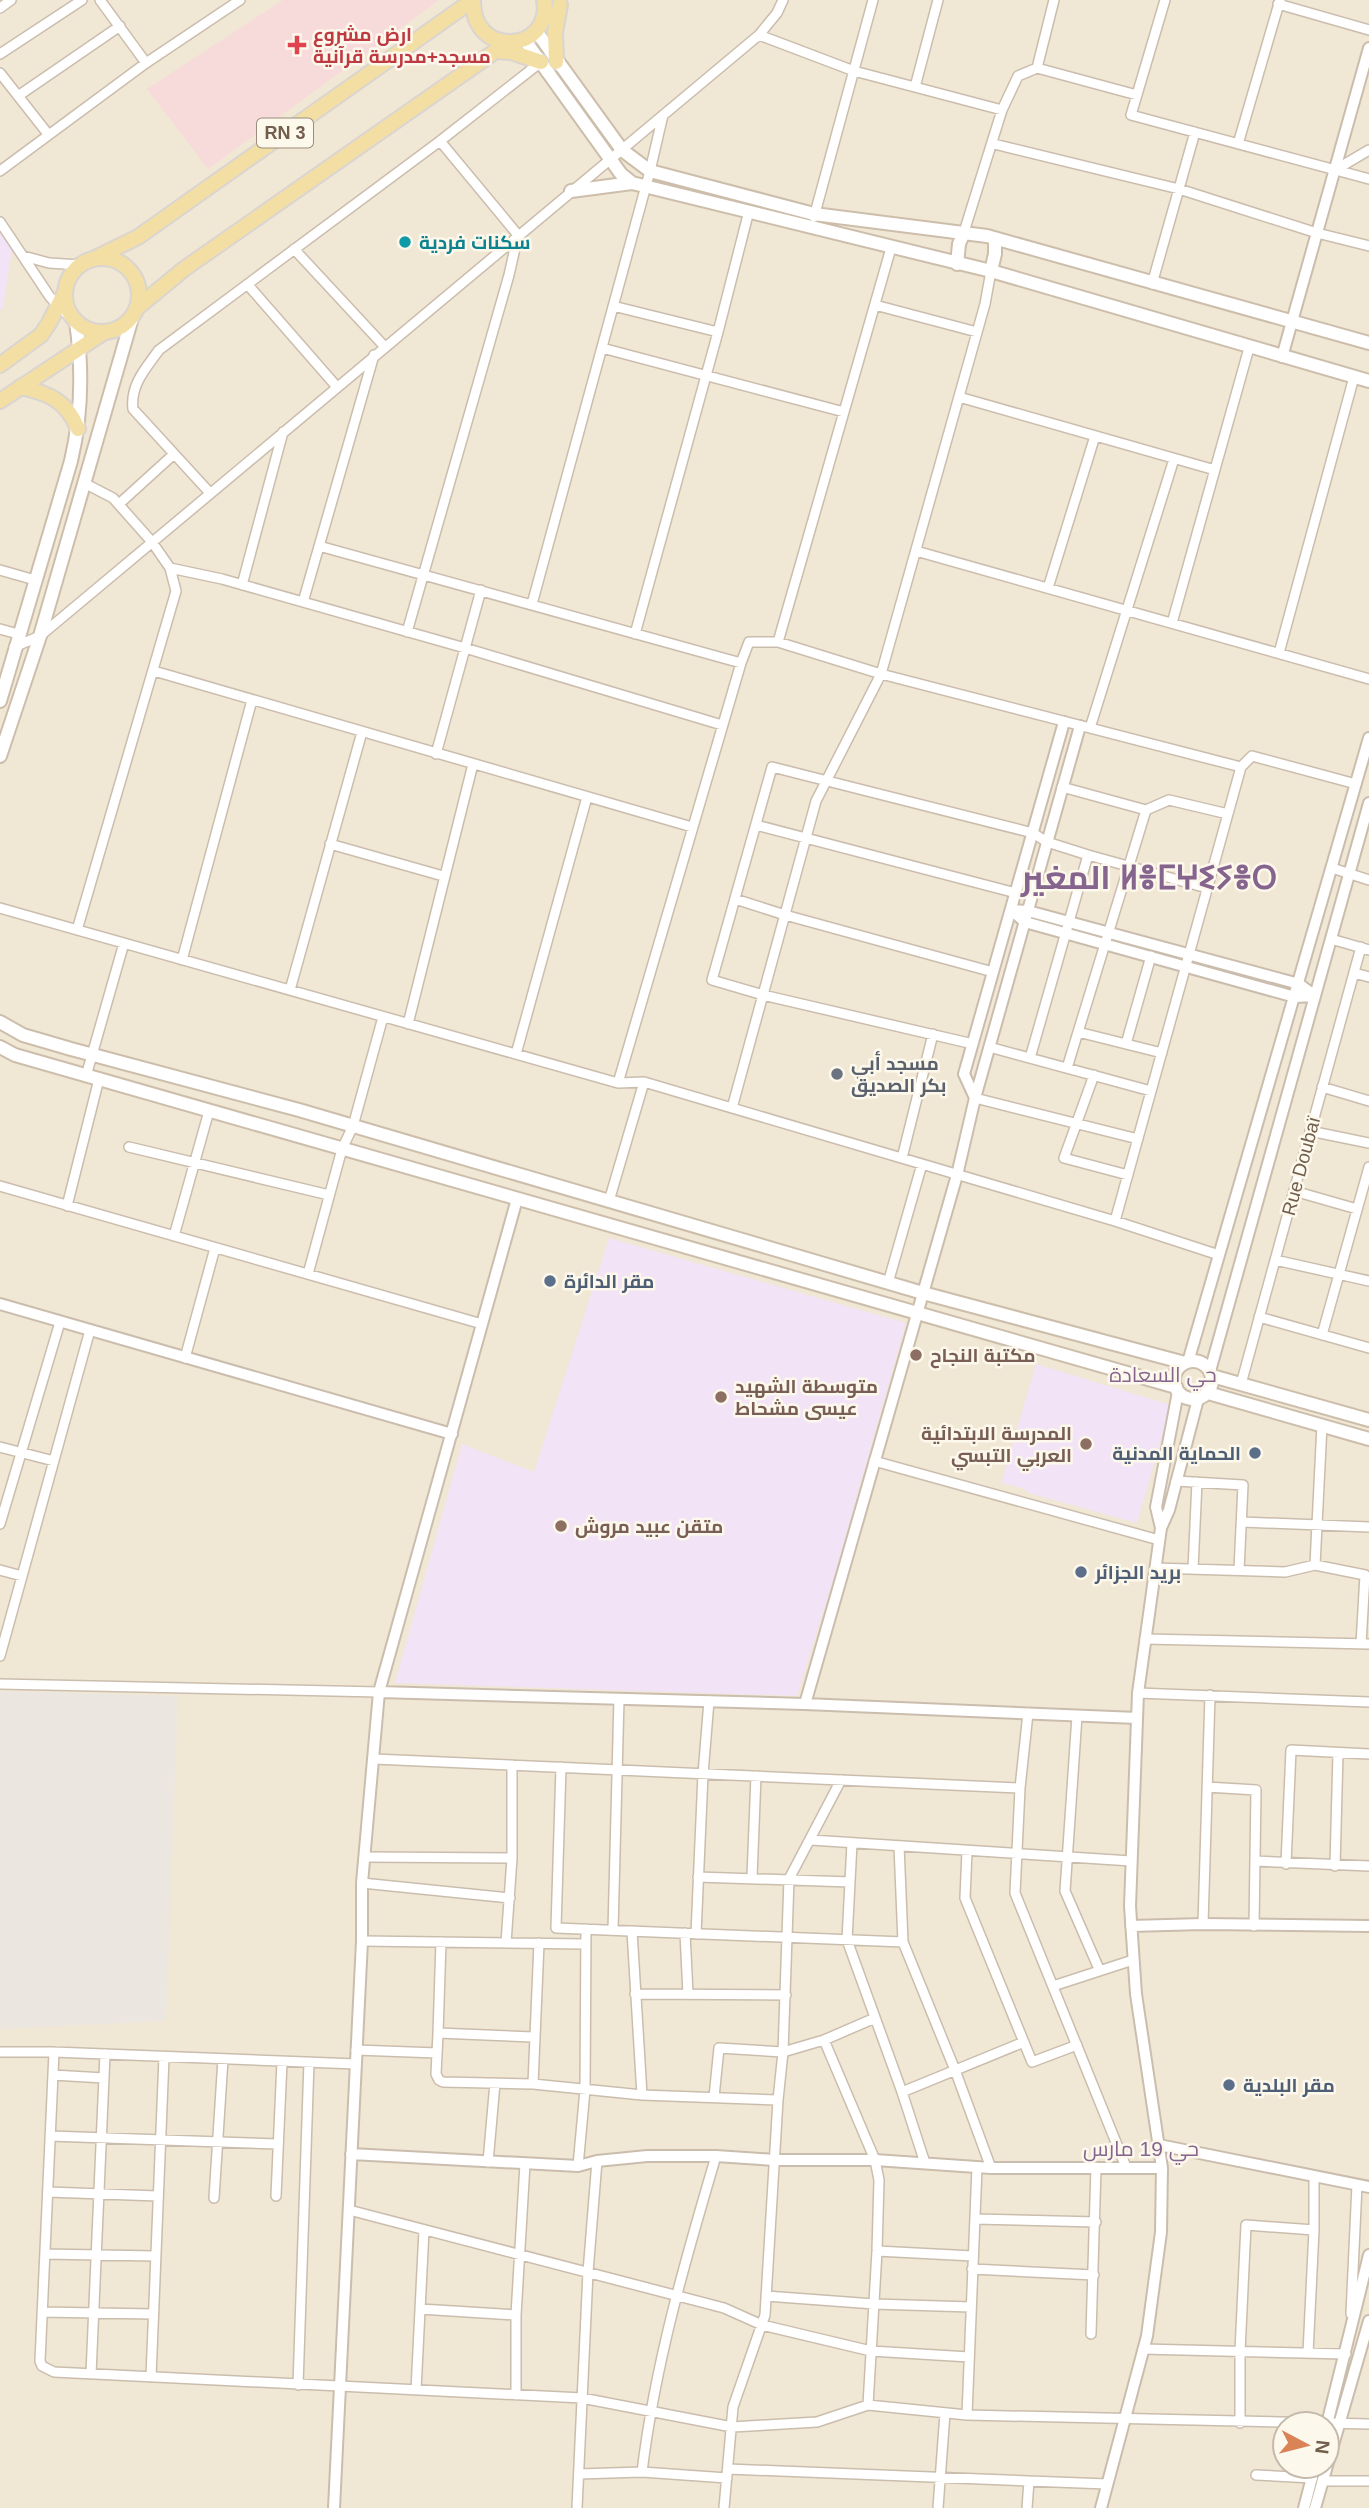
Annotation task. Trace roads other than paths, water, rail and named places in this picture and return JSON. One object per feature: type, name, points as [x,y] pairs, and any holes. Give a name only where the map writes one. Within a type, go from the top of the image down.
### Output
[{"type":"main road","points":[[473,0],[473,13],[477,24],[501,47],[549,62]]},
{"type":"main road","name":"RN 3","points":[[86,262],[149,230],[473,0]]},
{"type":"main road","points":[[544,0],[544,16]]},
{"type":"main road","points":[[501,47],[530,35],[544,16],[564,2]]},
{"type":"main road","points":[[549,62],[564,2]]},
{"type":"main road","points":[[530,35],[616,154],[624,178],[632,183]]},
{"type":"main road","name":"RN 3","points":[[135,312],[184,268],[501,47]]},
{"type":"main road","points":[[616,154],[650,171],[813,220],[891,248],[991,271],[1369,381]]},
{"type":"main road","points":[[571,191],[632,183],[749,211],[813,220],[964,232],[1369,343]]},
{"type":"main road","points":[[957,264],[959,244],[964,232]]},
{"type":"main road","points":[[991,271],[995,239]]},
{"type":"main road","points":[[0,365],[41,335],[61,301],[72,273],[86,262],[104,258],[125,266],[138,285],[135,312],[40,636],[0,757]]},
{"type":"main road","points":[[61,301],[74,321],[83,328],[103,333]]},
{"type":"main road","points":[[0,401],[103,333],[124,326],[135,312]]},
{"type":"main road","points":[[1,698],[78,429],[79,349],[74,321]]},
{"type":"main road","points":[[20,387],[55,397],[73,417],[78,429]]},
{"type":"main road","points":[[0,1023],[23,1035],[91,1055],[353,1126],[923,1293],[1203,1364],[1211,1373],[1241,1384],[1369,1420]]},
{"type":"main road","points":[[1,1050],[1177,1389],[1187,1398],[1203,1396],[1369,1439]]},
{"type":"main road","points":[[1177,1389],[1175,1376],[1187,1362]]},
{"type":"main road","points":[[1203,1396],[1212,1382],[1211,1373]]},
{"type":"street","points":[[0,8],[11,0]]},
{"type":"street","points":[[0,54],[82,0]]},
{"type":"street","points":[[100,0],[146,63]]},
{"type":"street","points":[[0,629],[16,641],[40,636],[759,35],[783,0]]},
{"type":"street","points":[[813,220],[873,0]]},
{"type":"street","points":[[915,87],[938,0]]},
{"type":"street","points":[[1037,68],[1054,0]]},
{"type":"street","points":[[1165,0],[1131,115],[1369,179]]},
{"type":"street","points":[[0,171],[146,63],[238,1]]},
{"type":"street","points":[[1238,144],[1279,2],[1369,30]]},
{"type":"street","points":[[18,96],[120,26]]},
{"type":"street","points":[[759,35],[854,71],[1002,110]]},
{"type":"street","points":[[1282,357],[1369,48]]},
{"type":"street","points":[[210,494],[133,409],[131,399],[137,380],[159,350],[549,62]]},
{"type":"street","points":[[964,232],[994,144],[1002,110],[1018,76],[1037,68],[1137,95]]},
{"type":"street","points":[[0,73],[48,134]]},
{"type":"street","points":[[532,604],[664,113]]},
{"type":"street","points":[[1152,284],[1195,132]]},
{"type":"street","points":[[440,141],[518,235]]},
{"type":"street","points":[[994,144],[1179,189],[1317,233],[1369,246]]},
{"type":"street","points":[[1335,170],[1369,150]]},
{"type":"street","points":[[635,634],[749,211]]},
{"type":"street","points":[[0,222],[23,256],[61,301]]},
{"type":"street","points":[[407,632],[509,275],[518,235]]},
{"type":"street","points":[[778,642],[891,248]]},
{"type":"street","points":[[294,249],[385,347]]},
{"type":"street","points":[[23,256],[49,263],[86,262]]},
{"type":"street","points":[[732,1108],[816,801],[881,674],[977,332],[991,271]]},
{"type":"street","points":[[248,285],[337,387]]},
{"type":"street","points":[[875,304],[977,332]]},
{"type":"street","points":[[613,306],[718,332]]},
{"type":"street","points":[[602,348],[844,412]]},
{"type":"street","points":[[1172,623],[1249,348]]},
{"type":"street","points":[[303,602],[374,355]]},
{"type":"street","points":[[1279,653],[1354,377]]},
{"type":"street","points":[[959,397],[1214,470]]},
{"type":"street","points":[[242,585],[283,432]]},
{"type":"street","points":[[1048,588],[1095,436]]},
{"type":"street","points":[[119,504],[174,454]]},
{"type":"street","points":[[805,1704],[957,1175],[975,1098],[1062,788],[1126,610],[1174,459]]},
{"type":"street","points":[[77,930],[176,591],[170,568],[152,542],[114,498],[84,483]]},
{"type":"street","points":[[319,546],[741,663]]},
{"type":"street","points":[[916,551],[1369,679]]},
{"type":"street","points":[[170,568],[242,585],[465,648],[722,725]]},
{"type":"street","points":[[0,570],[35,580]]},
{"type":"street","points":[[436,754],[481,590]]},
{"type":"street","points":[[618,1083],[722,725],[749,642],[778,642],[881,674],[1241,767]]},
{"type":"street","points":[[154,671],[692,827]]},
{"type":"street","points":[[182,960],[252,700]]},
{"type":"street","points":[[975,1098],[964,1074],[1064,722]]},
{"type":"street","points":[[290,990],[362,732]]},
{"type":"street","points":[[1187,1362],[1369,738]]},
{"type":"street","points":[[1115,1221],[1241,767],[1252,757],[1356,784]]},
{"type":"street","points":[[408,1024],[473,764]]},
{"type":"street","points":[[973,1044],[763,995],[712,980],[772,766],[1033,833],[1047,842],[1088,855],[1207,888]]},
{"type":"street","points":[[1062,788],[1146,810],[1169,800],[1228,814]]},
{"type":"street","points":[[516,1054],[587,797]]},
{"type":"street","points":[[1211,1373],[1369,803]]},
{"type":"street","points":[[1067,1068],[1146,810]]},
{"type":"street","points":[[756,825],[1016,893]]},
{"type":"street","points":[[330,844],[443,876]]},
{"type":"street","points":[[1030,1058],[1088,855]]},
{"type":"street","points":[[1332,868],[1369,880]]},
{"type":"street","points":[[735,899],[993,972]]},
{"type":"street","points":[[0,908],[618,1083],[644,1082],[1115,1221],[1219,1255]]},
{"type":"street","points":[[1011,910],[1068,927],[1109,932],[1299,984],[1315,996]]},
{"type":"street","points":[[1068,927],[1106,944],[1151,957],[1295,997],[1315,996]]},
{"type":"street","points":[[1331,939],[1365,949]]},
{"type":"street","points":[[86,1076],[124,943]]},
{"type":"street","name":"Rue Doubaï","points":[[1241,1384],[1353,973],[1365,949]]},
{"type":"street","points":[[1126,1044],[1151,957]]},
{"type":"street","points":[[1353,973],[1369,977]]},
{"type":"street","points":[[308,1274],[342,1149],[353,1126],[383,1017]]},
{"type":"street","points":[[1079,1032],[1162,1053]]},
{"type":"street","points":[[902,1158],[933,1034]]},
{"type":"street","points":[[989,1047],[1151,1091]]},
{"type":"street","points":[[1094,1076],[1064,1158],[1128,1175]]},
{"type":"street","points":[[67,1206],[99,1079]]},
{"type":"street","points":[[609,1201],[644,1082]]},
{"type":"street","points":[[1322,1087],[1369,1101]]},
{"type":"street","points":[[975,1098],[1138,1139]]},
{"type":"street","points":[[174,1236],[209,1111]]},
{"type":"street","points":[[1310,1131],[1369,1143]]},
{"type":"street","points":[[130,1147],[329,1195]]},
{"type":"street","points":[[888,1283],[922,1164]]},
{"type":"street","points":[[1322,1335],[1369,1167]]},
{"type":"street","points":[[0,1186],[482,1324]]},
{"type":"street","points":[[1294,1191],[1357,1209]]},
{"type":"street","points":[[334,2508],[362,1941],[362,1883],[379,1692],[517,1199]]},
{"type":"street","points":[[185,1357],[215,1248]]},
{"type":"street","points":[[1275,1260],[1369,1281]]},
{"type":"street","points":[[0,1304],[452,1434]]},
{"type":"street","points":[[1259,1317],[1369,1348]]},
{"type":"street","points":[[0,1524],[2,1508],[22,1453],[60,1322]]},
{"type":"street","points":[[0,1656],[90,1330]]},
{"type":"street","points":[[1160,1534],[1156,1507],[1177,1389]]},
{"type":"street","points":[[1101,2508],[1143,2349],[1161,2232],[1162,2168],[1136,1994],[1131,1926],[1138,1693],[1160,1534],[1203,1396]]},
{"type":"street","points":[[1315,1565],[1322,1426]]},
{"type":"street","points":[[0,1447],[54,1461]]},
{"type":"street","points":[[874,1461],[1160,1534]]},
{"type":"street","points":[[1176,1481],[1243,1485],[1239,1570]]},
{"type":"street","points":[[1193,1569],[1197,1482]]},
{"type":"street","points":[[1242,1522],[1369,1527]]},
{"type":"street","points":[[1145,1639],[1365,1644],[1365,1575],[1315,1565],[1286,1572],[1155,1568]]},
{"type":"street","points":[[0,1570],[22,1576]]},
{"type":"street","points":[[0,1684],[709,1701],[1137,1718]]},
{"type":"street","points":[[1138,1693],[1369,1702]]},
{"type":"street","points":[[1203,1924],[1210,1696]]},
{"type":"street","points":[[613,1930],[619,1699]]},
{"type":"street","points":[[696,1934],[709,1701]]},
{"type":"street","points":[[1028,1713],[1020,1788],[1015,1893],[1126,2167]]},
{"type":"street","points":[[1077,1716],[1065,1891],[1099,1969]]},
{"type":"street","points":[[1286,1864],[1290,1750],[1369,1754]]},
{"type":"street","points":[[1335,1866],[1338,1753]]},
{"type":"street","points":[[373,1759],[1020,1788]]},
{"type":"street","points":[[506,1943],[512,1858],[512,1765]]},
{"type":"street","points":[[561,1768],[556,1928],[904,1942]]},
{"type":"street","points":[[752,1877],[756,1776]]},
{"type":"street","points":[[724,2508],[733,2407],[765,2315],[783,2052],[789,1879],[841,1780]]},
{"type":"street","points":[[1207,1787],[1255,1790],[1254,1926]]},
{"type":"street","points":[[811,1840],[1131,1861]]},
{"type":"street","points":[[852,1843],[847,1940],[925,2163]]},
{"type":"street","points":[[899,1846],[904,1942],[991,2168]]},
{"type":"street","points":[[967,1851],[965,1898],[1032,2062],[1077,2045]]},
{"type":"street","points":[[365,1857],[512,1858]]},
{"type":"street","points":[[1255,1861],[1369,1866]]},
{"type":"street","points":[[698,1877],[850,1882]]},
{"type":"street","points":[[362,1883],[510,1898]]},
{"type":"street","points":[[1131,1926],[1369,1926]]},
{"type":"street","points":[[578,2166],[585,2090],[586,1929]]},
{"type":"street","points":[[632,1931],[642,2095]]},
{"type":"street","points":[[685,1933],[688,1994]]},
{"type":"street","points":[[362,1941],[585,1944]]},
{"type":"street","points":[[441,1942],[436,2074],[443,2082],[533,2084],[642,2095],[778,2099]]},
{"type":"street","points":[[533,2084],[539,1943]]},
{"type":"street","points":[[1053,1986],[1133,1960]]},
{"type":"street","points":[[635,1994],[786,1995]]},
{"type":"street","points":[[714,2097],[719,2048],[783,2052],[824,2040],[875,2018]]},
{"type":"street","points":[[438,2033],[533,2037]]},
{"type":"street","points":[[824,2040],[875,2160],[878,2180],[877,2251],[868,2404]]},
{"type":"street","points":[[902,2092],[1024,2042]]},
{"type":"street","points":[[356,2050],[437,2053]]},
{"type":"street","points":[[0,2052],[356,2064]]},
{"type":"street","points":[[54,2052],[42,2366],[54,2372],[582,2398],[732,2427],[817,2422],[868,2404],[945,2413],[1271,2423]]},
{"type":"street","points":[[91,2374],[105,2054]]},
{"type":"street","points":[[151,2377],[163,2057]]},
{"type":"street","points":[[214,2198],[223,2059]]},
{"type":"street","points":[[276,2196],[282,2062]]},
{"type":"street","points":[[298,2385],[309,2063]]},
{"type":"street","points":[[53,2075],[104,2078]]},
{"type":"street","points":[[488,2162],[495,2083]]},
{"type":"street","points":[[50,2136],[277,2144]]},
{"type":"street","points":[[1159,2146],[1363,2186],[1350,2333]]},
{"type":"street","points":[[351,2154],[578,2166],[597,2161],[647,2156],[716,2156],[775,2160],[875,2160],[991,2168],[1162,2168]]},
{"type":"street","points":[[642,2472],[649,2411],[675,2295],[716,2156]]},
{"type":"street","points":[[577,2508],[588,2273],[597,2161]]},
{"type":"street","points":[[516,2395],[516,2315],[525,2164]]},
{"type":"street","points":[[967,2414],[977,2167]]},
{"type":"street","points":[[1091,2334],[1096,2167]]},
{"type":"street","points":[[1308,2353],[1314,2176]]},
{"type":"street","points":[[48,2192],[158,2196]]},
{"type":"street","points":[[349,2210],[724,2308],[762,2325],[872,2351],[969,2357]]},
{"type":"street","points":[[975,2219],[1096,2222]]},
{"type":"street","points":[[1240,2423],[1240,2351],[1246,2225],[1314,2230]]},
{"type":"street","points":[[416,2390],[424,2230]]},
{"type":"street","points":[[877,2251],[973,2256]]},
{"type":"street","points":[[45,2254],[155,2256]]},
{"type":"street","points":[[1331,2410],[1369,2255]]},
{"type":"street","points":[[972,2269],[1094,2275]]},
{"type":"street","points":[[766,2296],[874,2304],[971,2307]]},
{"type":"street","points":[[420,2308],[516,2315]]},
{"type":"street","points":[[43,2312],[153,2315]]},
{"type":"street","points":[[1341,2420],[1369,2327]]},
{"type":"street","points":[[1143,2349],[1346,2354]]},
{"type":"street","points":[[938,2508],[945,2413]]},
{"type":"street","points":[[1341,2423],[1369,2424]]},
{"type":"street","points":[[579,2474],[642,2472],[940,2477],[1107,2484]]},
{"type":"street","points":[[1256,2475],[1271,2476]]},
{"type":"street","points":[[1317,2480],[1369,2481]]},
{"type":"street","points":[[1304,2508],[1317,2480]]},
{"type":"street","points":[[1315,2508],[1317,2480]]},
{"type":"street","points":[[1027,2508],[1029,2481]]},
{"type":"place","name":"ارض مشروع مسجد+مدرسة قرآنية","points":[[297,45]]},
{"type":"place","name":"سكنات فردية","points":[[405,242]]},
{"type":"place","name":"مسجد أبي بكر الصديق","points":[[837,1074]]},
{"type":"place","name":"مقر الدائرة","points":[[550,1281]]},
{"type":"place","name":"مكتبة النجاح","points":[[916,1355]]},
{"type":"place","name":"متوسطة الشهيد عيسى مشحاط","points":[[721,1397]]},
{"type":"place","name":"المدرسة الابتدائية العربي التبسي","points":[[1086,1444]]},
{"type":"place","name":"الحماية المدنية","points":[[1255,1453]]},
{"type":"place","name":"متقن عبيد مروش","points":[[561,1526]]},
{"type":"place","name":"بريد الجزائر","points":[[1081,1572]]},
{"type":"place","name":"مقر البلدية","points":[[1229,2085]]},
{"type":"district","name":"المغير ⵍⴻⵎⵖⵉⵢⴻⵔ","points":[[1149,877]]},
{"type":"district","name":"حي السعادة","points":[[1163,1374]]},
{"type":"district","name":"حي 19 مارس","points":[[1141,2148]]}]
